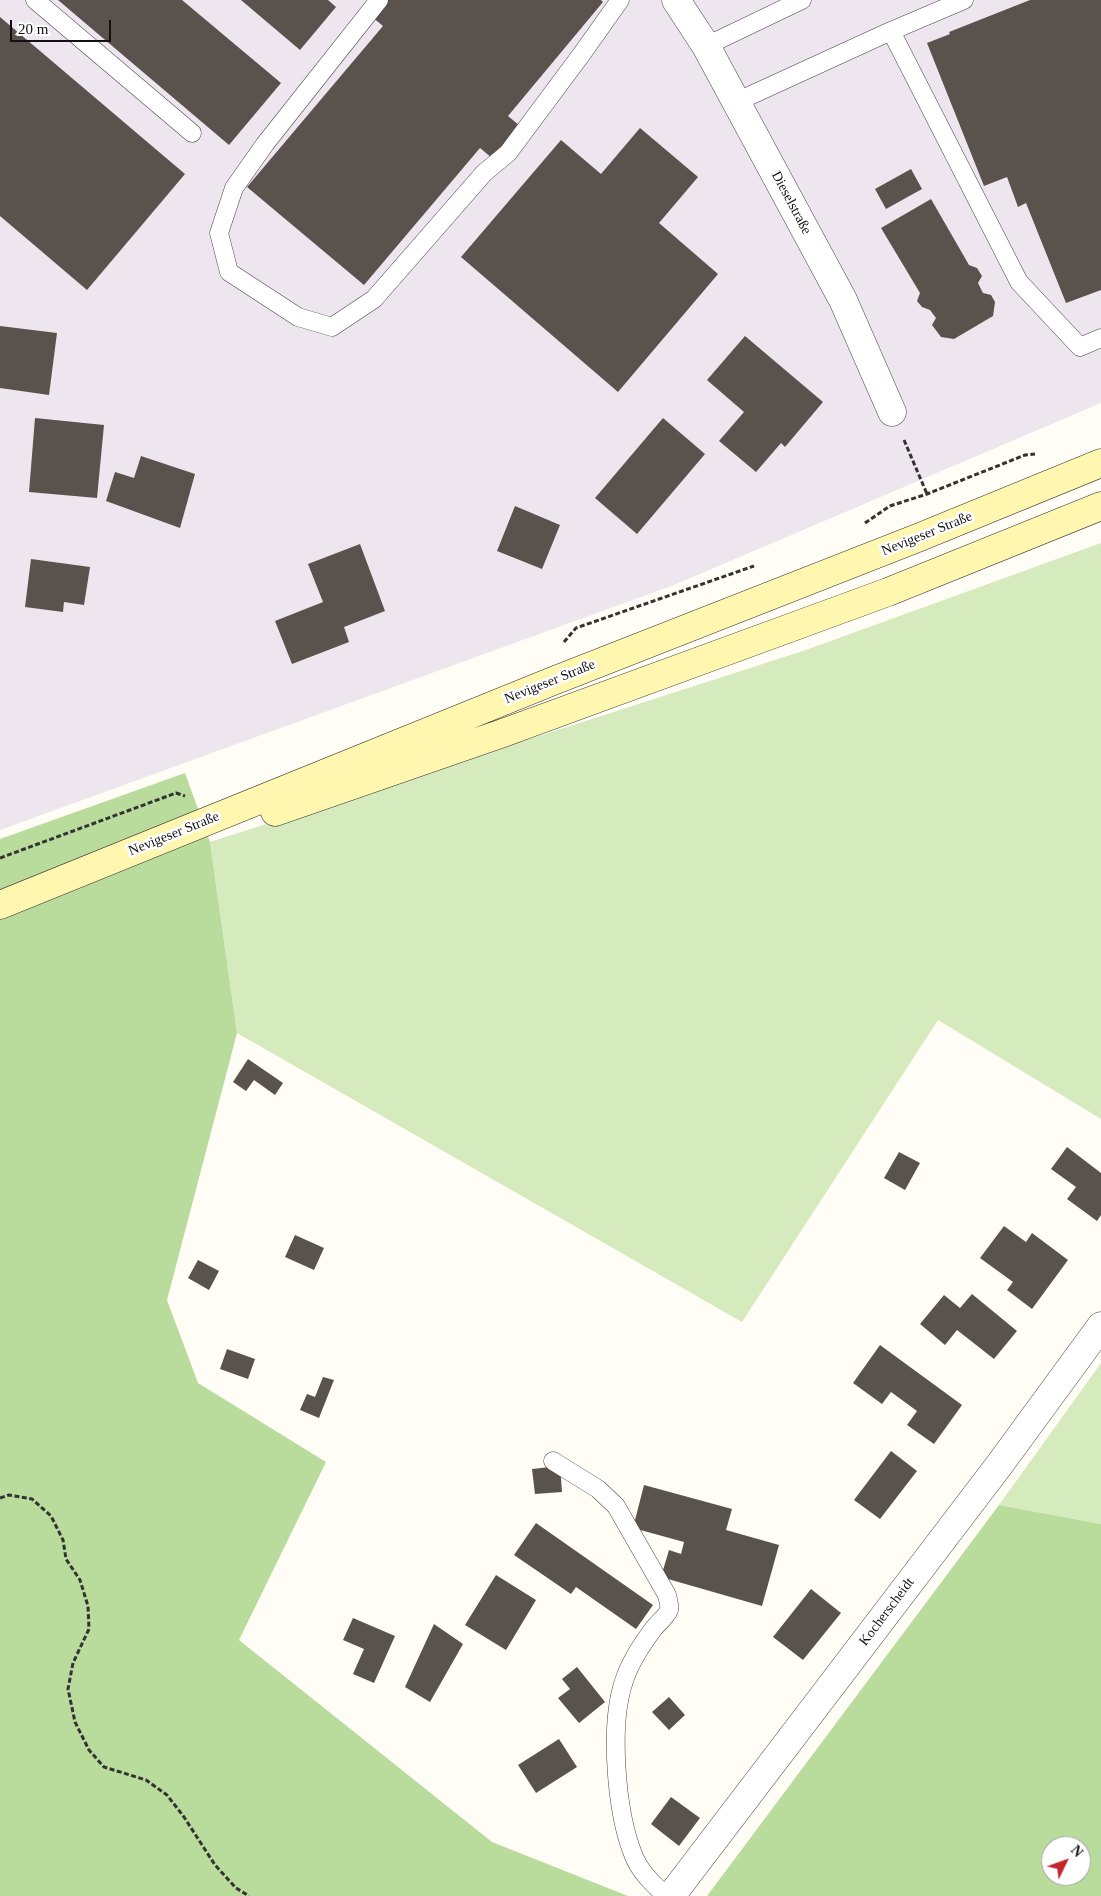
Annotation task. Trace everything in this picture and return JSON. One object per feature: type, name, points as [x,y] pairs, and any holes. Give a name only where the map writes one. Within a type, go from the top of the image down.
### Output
[{"type":"main road","name":"Nevigeser Straße","points":[[0,906],[553,680],[920,537],[1101,463]]},
{"type":"main road","name":"Nevigeser Straße","points":[[0,906],[512,730],[888,592],[1101,506]]},
{"type":"street","name":"Dieselstraße","points":[[676,0],[706,46],[843,300],[892,412]]},
{"type":"street","name":"Kocherscheidt","points":[[670,1896],[1000,1464],[1101,1326]]},
{"type":"lane","points":[[35,0],[192,133]]},
{"type":"lane","points":[[379,0],[265,144],[234,188],[219,234],[229,272],[298,317],[332,327],[374,299],[484,174],[508,153],[620,0]]},
{"type":"lane","points":[[706,46],[802,0]]},
{"type":"lane","points":[[736,102],[891,31],[964,0]]},
{"type":"lane","points":[[891,31],[1019,282],[1080,347],[1101,338]]},
{"type":"lane","points":[[553,1461],[598,1489],[616,1506],[667,1595],[668,1612],[643,1643],[623,1681],[616,1740],[616,1776],[622,1815],[631,1848],[641,1869],[666,1896]]},
{"type":"path","points":[[892,412],[927,494]]},
{"type":"path","points":[[0,1498],[9,1495],[32,1499],[50,1516],[63,1540],[66,1559],[80,1580],[88,1606],[89,1629],[73,1663],[68,1689],[75,1722],[89,1750],[104,1767],[146,1780],[167,1795],[184,1817],[215,1865],[236,1888],[249,1896]]},
{"type":"shaded area","points":[[0,0],[1101,0],[1101,403],[674,585],[0,830]]},
{"type":"green space","points":[[1101,543],[1101,1119],[938,1020],[742,1322],[237,1033],[210,842],[803,651]]},
{"type":"green space","points":[[185,773],[210,842],[237,1033],[167,1300],[198,1383],[326,1462],[239,1640],[492,1842],[628,1896],[0,1896],[0,839]]},
{"type":"green space","points":[[1101,1363],[1101,1524],[999,1505]]},
{"type":"green space","points":[[999,1505],[1101,1524],[1101,1896],[707,1896]]},
{"type":"building","points":[[58,0],[182,0],[281,83],[229,145]]},
{"type":"building","points":[[241,0],[328,0],[336,7],[300,50]]},
{"type":"building","points":[[384,0],[601,0],[603,2],[508,116],[520,126],[492,158],[480,148],[364,285],[247,187],[383,26],[371,16]]},
{"type":"building","points":[[1030,0],[1101,0],[1101,290],[1066,303],[1026,203],[1018,207],[1007,177],[984,186],[927,43],[950,34],[949,32]]},
{"type":"building","points":[[0,17],[185,174],[87,290],[0,216]]},
{"type":"building","points":[[640,128],[698,177],[659,223],[718,274],[618,392],[461,257],[561,140],[601,174]]},
{"type":"building","points":[[911,169],[922,189],[886,209],[875,189]]},
{"type":"building","points":[[931,199],[969,265],[977,268],[982,276],[978,283],[983,293],[991,295],[995,302],[993,316],[954,339],[941,337],[932,325],[936,318],[930,310],[922,307],[917,301],[920,293],[881,228]]},
{"type":"building","points":[[0,326],[57,333],[49,395],[0,388]]},
{"type":"building","points":[[745,336],[823,402],[785,447],[781,443],[756,472],[719,441],[744,412],[707,380]]},
{"type":"building","points":[[35,418],[104,425],[97,498],[29,492]]},
{"type":"building","points":[[663,418],[705,454],[637,534],[595,498]]},
{"type":"building","points":[[141,456],[195,474],[180,528],[106,501],[115,472],[134,478]]},
{"type":"building","points":[[515,506],[560,525],[542,569],[497,551]]},
{"type":"building","points":[[360,544],[385,611],[344,627],[349,642],[292,664],[275,621],[323,602],[308,564]]},
{"type":"building","points":[[31,559],[90,567],[84,605],[64,602],[63,612],[25,607]]},
{"type":"building","points":[[248,1059],[283,1083],[275,1095],[254,1080],[246,1091],[233,1082]]},
{"type":"building","points":[[1067,1147],[1101,1173],[1101,1215],[1097,1221],[1067,1199],[1076,1187],[1051,1169]]},
{"type":"building","points":[[899,1152],[920,1163],[905,1190],[884,1178]]},
{"type":"building","points":[[1004,1226],[1026,1242],[1032,1233],[1068,1260],[1032,1309],[1007,1290],[1013,1282],[980,1258]]},
{"type":"building","points":[[295,1235],[324,1248],[314,1270],[285,1257]]},
{"type":"building","points":[[198,1260],[219,1271],[209,1290],[188,1278]]},
{"type":"building","points":[[972,1294],[1017,1331],[994,1359],[957,1330],[945,1345],[920,1324],[944,1295],[960,1308]]},
{"type":"building","points":[[880,1345],[962,1405],[934,1444],[907,1425],[917,1411],[891,1392],[882,1404],[853,1383]]},
{"type":"building","points":[[227,1349],[255,1359],[248,1379],[220,1369]]},
{"type":"building","points":[[323,1377],[334,1380],[319,1418],[300,1410],[307,1394],[315,1397]]},
{"type":"building","points":[[891,1451],[917,1471],[880,1519],[854,1500]]},
{"type":"building","points":[[560,1466],[562,1492],[535,1494],[532,1469]]},
{"type":"building","points":[[644,1485],[732,1509],[726,1530],[779,1545],[762,1606],[661,1577],[669,1550],[681,1554],[684,1542],[633,1528]]},
{"type":"building","points":[[536,1523],[653,1605],[636,1629],[576,1587],[571,1594],[514,1555]]},
{"type":"building","points":[[496,1575],[536,1600],[506,1650],[465,1625]]},
{"type":"building","points":[[811,1589],[841,1613],[803,1660],[773,1637]]},
{"type":"building","points":[[353,1618],[395,1636],[374,1683],[353,1674],[364,1649],[343,1640]]},
{"type":"building","points":[[434,1624],[463,1644],[430,1702],[405,1687]]},
{"type":"building","points":[[577,1667],[605,1702],[579,1723],[558,1698],[570,1689],[562,1679]]},
{"type":"building","points":[[669,1697],[685,1715],[669,1730],[652,1712]]},
{"type":"building","points":[[559,1739],[577,1767],[536,1793],[518,1765]]},
{"type":"building","points":[[671,1797],[700,1818],[679,1846],[651,1824]]}]
